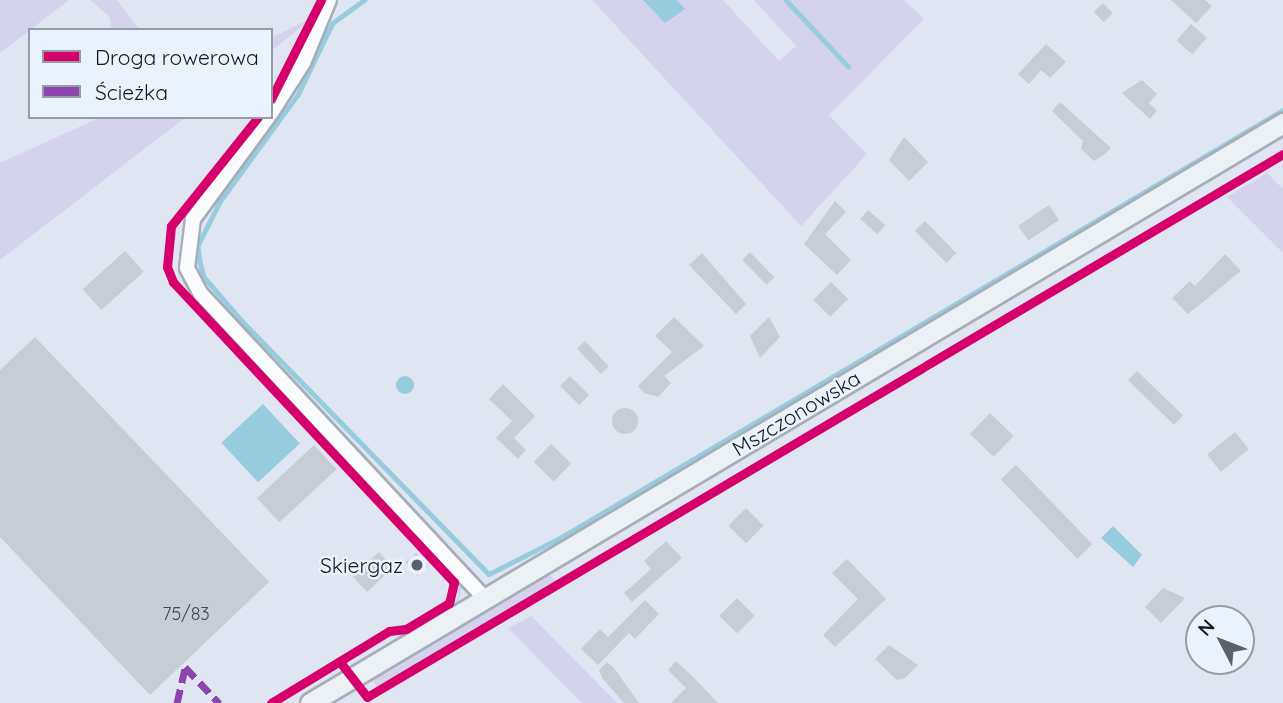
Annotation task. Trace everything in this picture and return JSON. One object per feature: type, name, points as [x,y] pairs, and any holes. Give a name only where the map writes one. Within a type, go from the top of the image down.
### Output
[{"type":"main road","name":"Mszczonowska","points":[[310,703],[1283,123]]},
{"type":"street","points":[[273,110],[303,63],[329,0]]},
{"type":"street","points":[[267,119],[193,219],[187,268],[201,294],[484,597]]},
{"type":"shaded area","points":[[0,0],[69,0],[33,28],[28,28],[28,31],[0,53]]},
{"type":"shaded area","points":[[90,0],[117,0],[138,28],[112,28],[109,16]]},
{"type":"shaded area","points":[[592,0],[723,0],[779,61],[796,46],[754,0],[904,0],[924,19],[829,115],[867,154],[801,226]]},
{"type":"shaded area","points":[[307,20],[273,49],[273,37]]},
{"type":"shaded area","points":[[97,119],[183,119],[0,260],[0,163]]},
{"type":"shaded area","points":[[1267,173],[1283,189],[1283,253],[1227,197]]},
{"type":"shaded area","points":[[547,572],[558,583],[377,687],[370,676]]},
{"type":"shaded area","points":[[455,575],[463,585],[458,603],[406,635],[389,635],[408,632],[451,606],[458,598]]},
{"type":"shaded area","points":[[531,616],[617,703],[582,703],[508,628]]},
{"type":"water","points":[[643,0],[677,0],[685,9],[665,23]]},
{"type":"water","points":[[405,376],[411,379],[414,385],[411,391],[405,394],[399,391],[396,385],[399,379]]},
{"type":"water","points":[[263,404],[300,443],[258,482],[221,443]]},
{"type":"water","points":[[1113,526],[1142,555],[1133,567],[1101,538]]},
{"type":"building","points":[[1171,0],[1205,0],[1212,6],[1196,23]]},
{"type":"building","points":[[1103,3],[1113,13],[1104,22],[1094,12]]},
{"type":"building","points":[[1191,24],[1207,38],[1192,54],[1177,41]]},
{"type":"building","points":[[1046,44],[1066,62],[1050,78],[1041,70],[1029,84],[1018,74]]},
{"type":"building","points":[[1142,80],[1157,94],[1149,103],[1157,111],[1150,119],[1122,93]]},
{"type":"building","points":[[1060,102],[1111,148],[1105,154],[1094,161],[1081,149],[1083,141],[1052,111]]},
{"type":"building","points":[[904,137],[928,162],[909,181],[889,160]]},
{"type":"building","points":[[835,201],[846,212],[825,234],[851,260],[837,275],[804,244]]},
{"type":"building","points":[[1049,205],[1059,220],[1028,241],[1018,226]]},
{"type":"building","points":[[868,210],[885,225],[877,234],[860,219]]},
{"type":"building","points":[[925,221],[956,253],[946,263],[915,231]]},
{"type":"building","points":[[125,251],[144,272],[101,310],[83,289]]},
{"type":"building","points":[[750,252],[774,277],[766,285],[742,260]]},
{"type":"building","points":[[702,253],[746,304],[736,314],[689,265]]},
{"type":"building","points":[[1225,254],[1241,271],[1188,314],[1172,298],[1190,281],[1195,286]]},
{"type":"building","points":[[831,282],[848,299],[830,317],[813,300]]},
{"type":"building","points":[[674,317],[704,346],[664,376],[671,383],[658,397],[644,393],[638,386],[672,352],[655,336]]},
{"type":"building","points":[[769,317],[780,337],[760,358],[750,336]]},
{"type":"building","points":[[35,337],[269,582],[150,695],[0,537],[0,370]]},
{"type":"building","points":[[585,341],[609,367],[601,374],[577,349]]},
{"type":"building","points":[[1137,371],[1183,415],[1174,425],[1128,380]]},
{"type":"building","points":[[570,376],[589,395],[579,405],[560,386]]},
{"type":"building","points":[[503,384],[535,416],[514,438],[526,450],[518,459],[496,438],[512,421],[489,399]]},
{"type":"building","points":[[625,408],[634,412],[638,421],[634,430],[625,434],[616,430],[612,421],[616,412]]},
{"type":"building","points":[[990,413],[1014,436],[994,457],[970,434]]},
{"type":"building","points":[[1235,432],[1249,449],[1221,472],[1207,455]]},
{"type":"building","points":[[551,444],[571,463],[554,481],[534,462]]},
{"type":"building","points":[[314,445],[337,469],[279,522],[257,498]]},
{"type":"building","points":[[1016,465],[1092,544],[1077,559],[1001,480]]},
{"type":"building","points":[[746,508],[764,526],[746,543],[728,526]]},
{"type":"building","points":[[666,541],[682,558],[632,602],[624,593],[651,569],[644,561]]},
{"type":"building","points":[[379,552],[393,567],[367,592],[353,577]]},
{"type":"building","name":"Skiergaz","points":[[416,553],[428,567],[417,576],[405,562]]},
{"type":"building","points":[[847,559],[886,599],[835,647],[823,635],[858,599],[832,573]]},
{"type":"building","points":[[1163,588],[1185,598],[1161,623],[1145,607]]},
{"type":"building","points":[[737,598],[755,616],[737,633],[719,616]]},
{"type":"building","points":[[645,600],[659,614],[635,639],[629,633],[598,665],[581,649],[600,629],[608,637]]},
{"type":"building","points":[[889,645],[918,665],[905,678],[897,680],[875,659]]},
{"type":"building","points":[[676,661],[718,703],[671,703],[686,688],[668,670]]},
{"type":"building","points":[[607,662],[639,703],[624,703],[603,679],[599,670]]},
{"type":"waterway","points":[[365,0],[333,23],[298,95],[220,202],[198,246],[200,262],[204,277],[243,322],[489,574],[560,538],[1283,110]]},
{"type":"waterway","points":[[786,0],[848,66]]},
{"type":"marked path","points":[[185,667],[219,703]]},
{"type":"marked path","points":[[177,703],[185,667]]},
{"type":"cycle path","points":[[273,95],[321,0]]},
{"type":"cycle path","points":[[256,119],[171,226],[167,267],[173,282],[454,582],[449,603],[406,629],[389,631],[271,703]]},
{"type":"cycle path","points":[[340,662],[367,697],[1283,154]]},
{"type":"place","name":"Skiergaz","points":[[417,565]]}]
